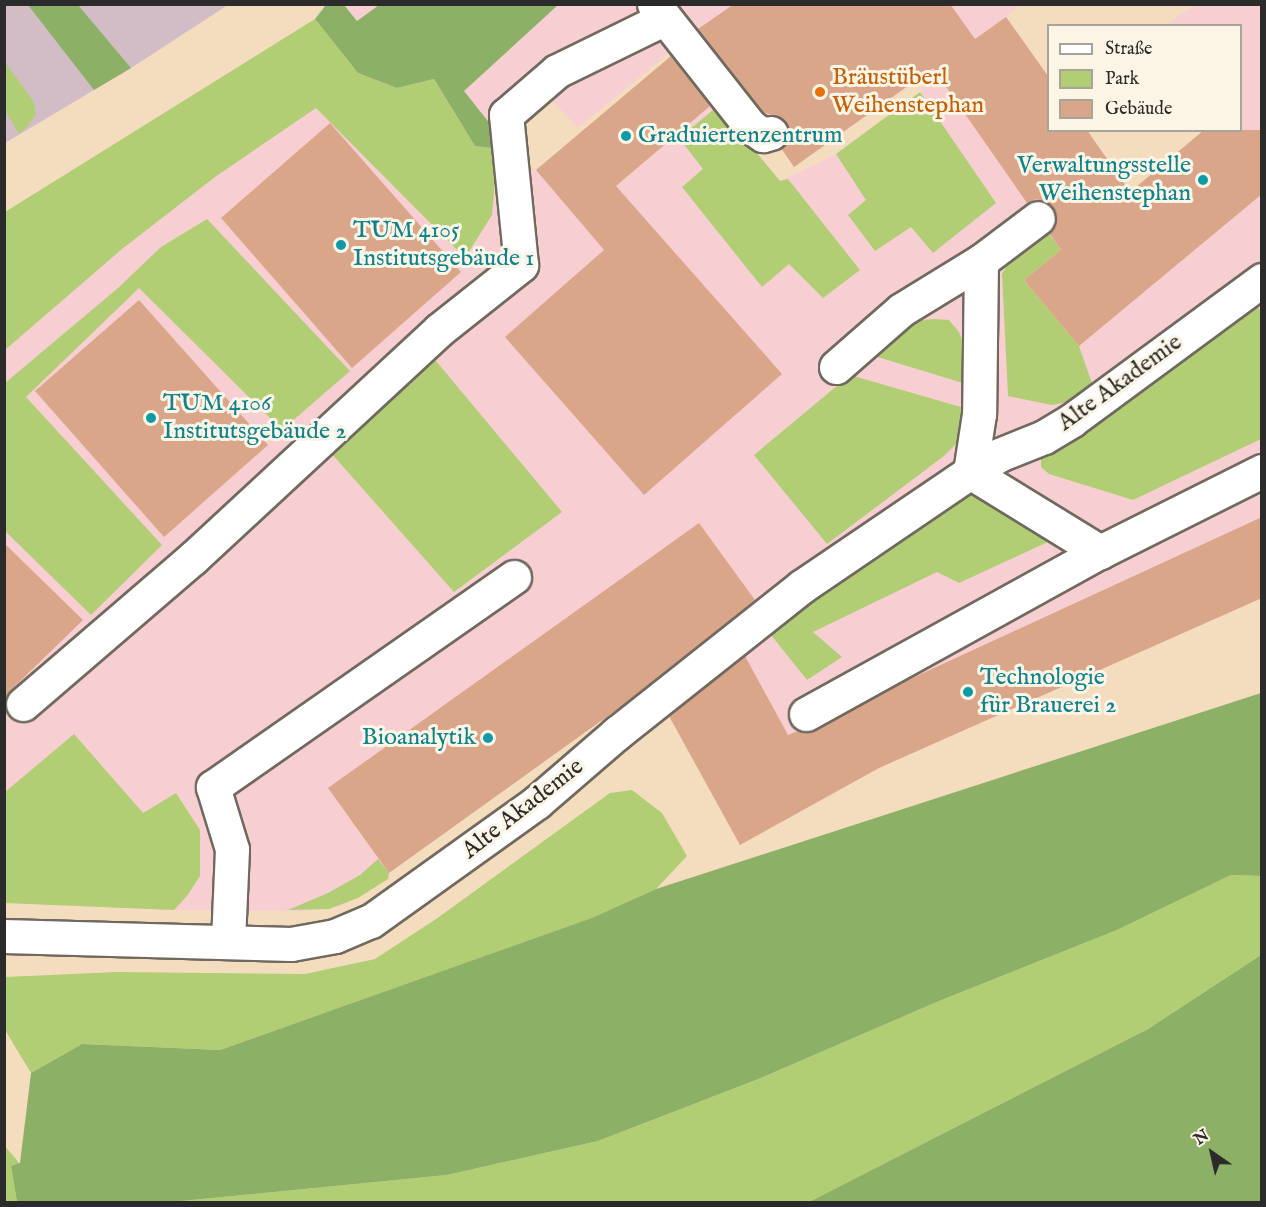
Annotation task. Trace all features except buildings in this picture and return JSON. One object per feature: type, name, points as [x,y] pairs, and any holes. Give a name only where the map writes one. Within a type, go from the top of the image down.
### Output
[{"type":"lane","points":[[23,704],[193,558],[439,330],[521,265],[506,115],[557,71],[659,12],[750,126],[763,135],[771,133]]},
{"type":"lane","points":[[836,367],[901,310],[981,261],[1038,218]]},
{"type":"lane","points":[[981,261],[979,414],[970,472],[1100,552]]},
{"type":"lane","name":"Alte Akademie","points":[[4,936],[291,944],[335,936],[371,921],[537,802],[617,732],[801,587],[970,472],[999,455],[1044,437],[1072,420],[1262,280]]},
{"type":"lane","points":[[806,714],[1100,552],[1262,471]]},
{"type":"lane","points":[[228,941],[232,849],[213,787],[514,577]]},
{"type":"shaded area","points":[[326,4],[1019,5],[1006,17],[1047,75],[1047,132],[1088,132],[1131,191],[1203,132],[1242,132],[1242,24],[1169,23],[1194,5],[1261,5],[1261,598],[879,768],[740,845],[663,706],[647,687],[389,873],[388,879],[341,906],[303,911],[174,910],[5,903],[5,212],[315,19]],"holes":[[[697,30],[794,167],[932,70],[920,92],[836,154],[780,181],[675,53],[537,170],[498,149],[491,125],[543,91],[578,128]]]},
{"type":"shaded area","points":[[5,5],[228,5],[131,68],[5,143]]},
{"type":"green space","points":[[28,5],[78,5],[131,68],[94,90]]},
{"type":"green space","points":[[326,5],[344,5],[357,21],[379,5],[558,5],[464,91],[491,125],[498,149],[475,146],[434,79],[397,88],[358,73],[315,19]]},
{"type":"green space","points":[[315,19],[358,73],[397,88],[434,79],[475,146],[498,149],[492,215],[465,258],[316,108],[215,177],[122,249],[5,350],[5,212]]},
{"type":"green space","points":[[4,61],[34,102],[36,114],[19,134],[5,110]]},
{"type":"green space","points":[[920,92],[996,203],[933,253],[911,227],[875,251],[848,215],[866,200],[836,154]]},
{"type":"green space","points":[[718,106],[780,181],[788,179],[860,270],[823,298],[789,264],[762,287],[682,187],[703,169],[679,138]]},
{"type":"green space","points":[[207,219],[350,371],[282,430],[139,288],[26,397],[162,545],[91,615],[5,531],[5,383],[118,288],[161,247]]},
{"type":"green space","points":[[1046,230],[1061,250],[1024,280],[1079,346],[1093,386],[1072,401],[1052,405],[1008,396],[1002,274],[1010,260]]},
{"type":"green space","points":[[1251,300],[1261,311],[1261,439],[1133,500],[1049,474],[1041,467],[1041,459]]},
{"type":"green space","points":[[921,320],[949,320],[959,332],[967,351],[966,384],[871,355],[904,328]]},
{"type":"green space","points":[[431,355],[562,512],[454,592],[331,453]]},
{"type":"green space","points":[[850,375],[968,409],[967,433],[944,456],[827,544],[754,455]]},
{"type":"green space","points":[[951,486],[1063,516],[1076,529],[959,583],[937,572],[813,632],[842,657],[807,680],[767,630]]},
{"type":"green space","points":[[1261,693],[1261,876],[1231,875],[1117,930],[939,1001],[761,1078],[598,1141],[447,1175],[171,1202],[17,1202],[11,1166],[20,1163],[31,1073],[82,1044],[220,1050],[592,918],[656,889]]},
{"type":"green space","points":[[74,734],[143,813],[176,793],[200,830],[200,876],[187,896],[174,910],[5,903],[5,792]]},
{"type":"green space","points":[[632,790],[662,813],[687,856],[656,889],[593,918],[220,1050],[82,1044],[31,1073],[5,1030],[5,977],[117,972],[305,974],[375,959],[436,919],[610,793]]},
{"type":"green space","points":[[378,859],[389,873],[388,879],[358,898],[329,909],[288,910],[328,893],[360,875]]},
{"type":"green space","points":[[1231,875],[1261,876],[1261,955],[1148,1029],[809,1202],[171,1202],[447,1175],[598,1141],[761,1078],[939,1001],[1117,930]]},
{"type":"green space","points":[[1261,955],[1261,1202],[809,1202],[1148,1029]]},
{"type":"green space","points":[[4,1145],[20,1164],[11,1166],[17,1202],[5,1202]]},
{"type":"place","name":"Bräustüberl Weihenstephan","points":[[820,92]]},
{"type":"place","name":"Graduiertenzentrum","points":[[626,136]]},
{"type":"place","name":"Verwaltungsstelle Weihenstephan","points":[[1203,180]]},
{"type":"place","name":"TUM 4105 Institutsgebäude 1","points":[[341,245]]},
{"type":"place","name":"TUM 4106 Institutsgebäude 2","points":[[151,418]]},
{"type":"place","name":"Technologie für Brauerei 2","points":[[968,692]]},
{"type":"place","name":"Bioanalytik","points":[[488,738]]}]
